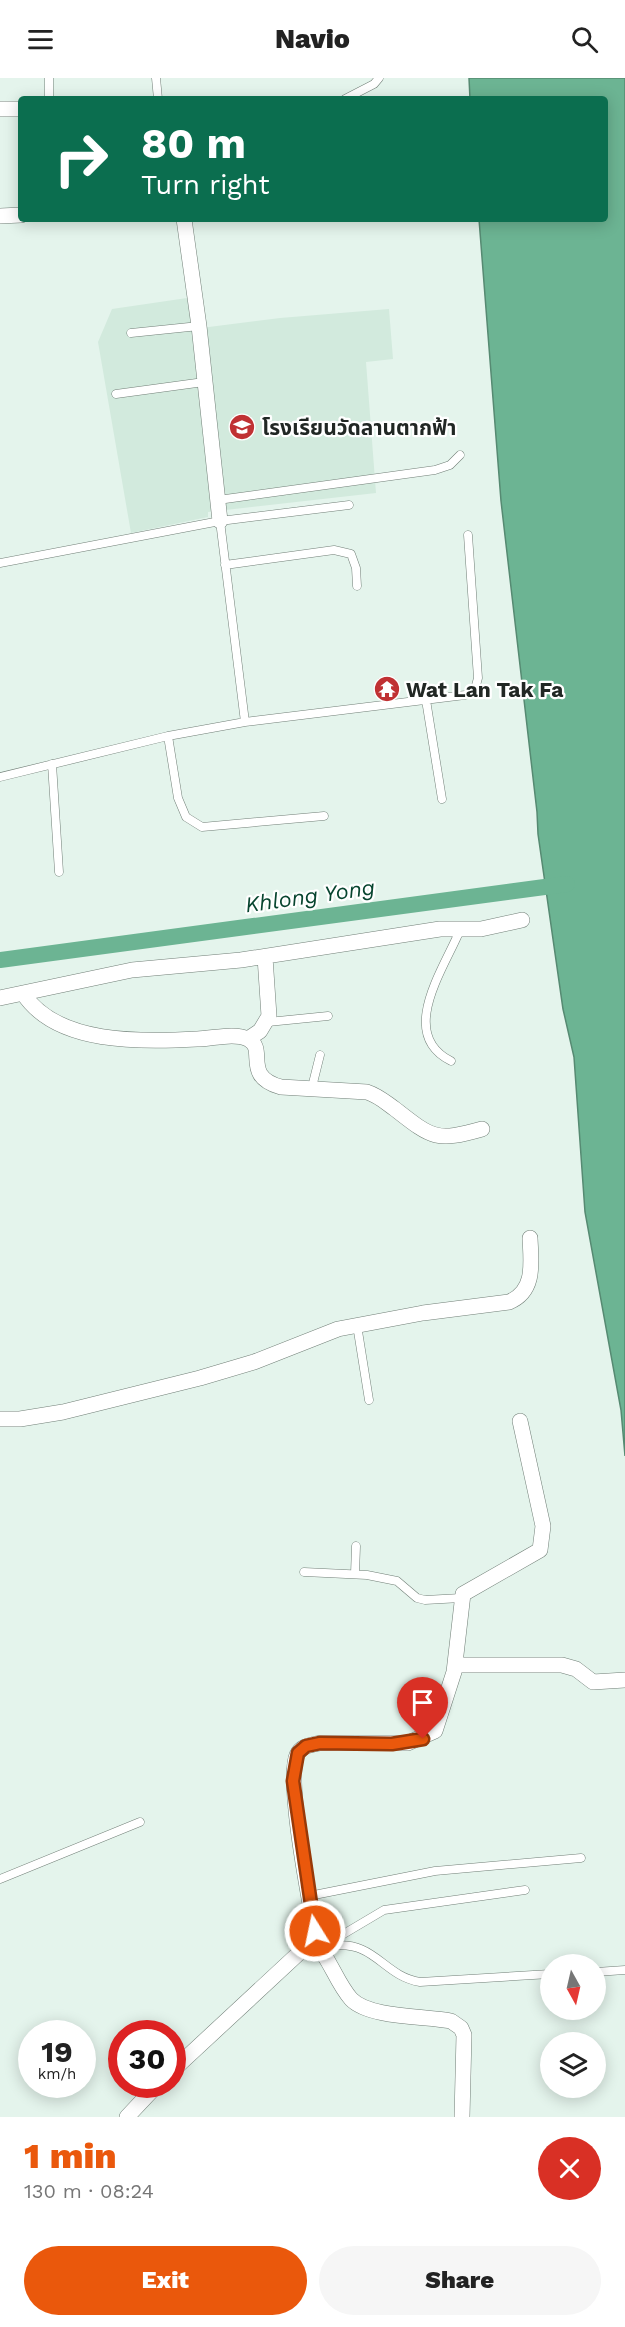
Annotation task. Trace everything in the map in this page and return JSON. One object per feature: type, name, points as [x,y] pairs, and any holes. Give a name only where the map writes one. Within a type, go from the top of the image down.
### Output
[{"type":"street","points":[[0,109],[18,109]]},
{"type":"street","points":[[0,216],[18,215]]},
{"type":"street","points":[[184,222],[199,326],[220,521]]},
{"type":"street","points":[[0,998],[132,970],[265,957],[424,931],[481,929],[522,920]]},
{"type":"street","points":[[248,1039],[268,1022],[265,957]]},
{"type":"street","points":[[23,993],[31,1006],[58,1026],[78,1032],[157,1041],[234,1036],[248,1039],[254,1045],[259,1074],[267,1083],[280,1087],[312,1087],[367,1092],[380,1096],[424,1132],[442,1137],[482,1128]]},
{"type":"street","points":[[0,1419],[20,1419],[63,1412],[200,1378],[254,1362],[338,1329],[423,1313],[497,1305],[516,1299],[528,1285],[531,1270],[530,1238]]},
{"type":"street","points":[[462,2117],[464,2036],[461,2028],[451,2021],[376,2012],[356,2004],[319,1947],[309,1896],[293,1781],[298,1753],[306,1746],[320,1743],[408,1743],[431,1735],[437,1727],[455,1665],[461,1598],[466,1590],[540,1550],[543,1526],[520,1421]]},
{"type":"street","points":[[455,1665],[562,1665],[569,1666],[593,1682],[625,1680]]},
{"type":"street","points":[[186,2059],[319,1947]]},
{"type":"street","points":[[127,2117],[145,2098]]},
{"type":"lane","points":[[49,78],[49,96]]},
{"type":"lane","points":[[156,78],[158,96]]},
{"type":"lane","points":[[351,96],[374,84],[379,78]]},
{"type":"lane","points":[[131,333],[199,326]]},
{"type":"lane","points":[[116,394],[204,382]]},
{"type":"lane","points":[[218,500],[435,470],[450,465],[460,455]]},
{"type":"lane","points":[[0,563],[220,521],[349,504]]},
{"type":"lane","points":[[220,521],[245,722]]},
{"type":"lane","points":[[0,777],[168,736],[245,722],[465,695],[475,689],[478,678],[468,536]]},
{"type":"lane","points":[[225,565],[334,550],[351,554],[356,568],[357,586]]},
{"type":"lane","points":[[426,700],[442,799]]},
{"type":"lane","points":[[168,736],[178,798],[186,817],[202,827],[324,816]]},
{"type":"lane","points":[[52,764],[59,872]]},
{"type":"lane","points":[[451,1061],[437,1054],[429,1045],[425,1028],[428,1002],[460,930]]},
{"type":"lane","points":[[268,1022],[328,1016]]},
{"type":"lane","points":[[312,1087],[320,1055]]},
{"type":"lane","points":[[357,1325],[369,1400]]},
{"type":"lane","points":[[355,1574],[356,1546]]},
{"type":"lane","points":[[304,1572],[355,1574],[397,1581],[417,1598],[425,1600],[461,1598]]},
{"type":"lane","points":[[0,1879],[140,1822]]},
{"type":"lane","points":[[309,1896],[435,1871],[581,1857]]},
{"type":"lane","points":[[319,1947],[375,1913],[384,1910],[525,1890]]},
{"type":"lane","points":[[319,1947],[360,1947],[403,1977],[420,1982],[540,1975]]},
{"type":"lane","points":[[606,1971],[625,1970]]},
{"type":"shaded area","points":[[469,78],[625,78],[625,1456],[621,1410],[585,1212],[574,1057],[563,1009],[538,834],[501,501],[479,222],[608,222],[608,96],[470,96]]},
{"type":"shaded area","name":"โรงเรียนวัดลานตากฟ้า","points":[[187,298],[193,329],[280,318],[389,309],[393,359],[366,362],[376,493],[208,512],[208,517],[131,533],[98,342],[112,309]]},
{"type":"waterway","name":"Khlong Yong","points":[[0,960],[567,884]]},
{"type":"place","name":"โรงเรียนวัดลานตากฟ้า","points":[[242,427]]},
{"type":"place","name":"Wat Lan Tak Fa","points":[[387,689]]},
{"type":"route","points":[[315,1931],[292,1772],[298,1753],[306,1746],[320,1743],[392,1744],[423,1739]]}]
